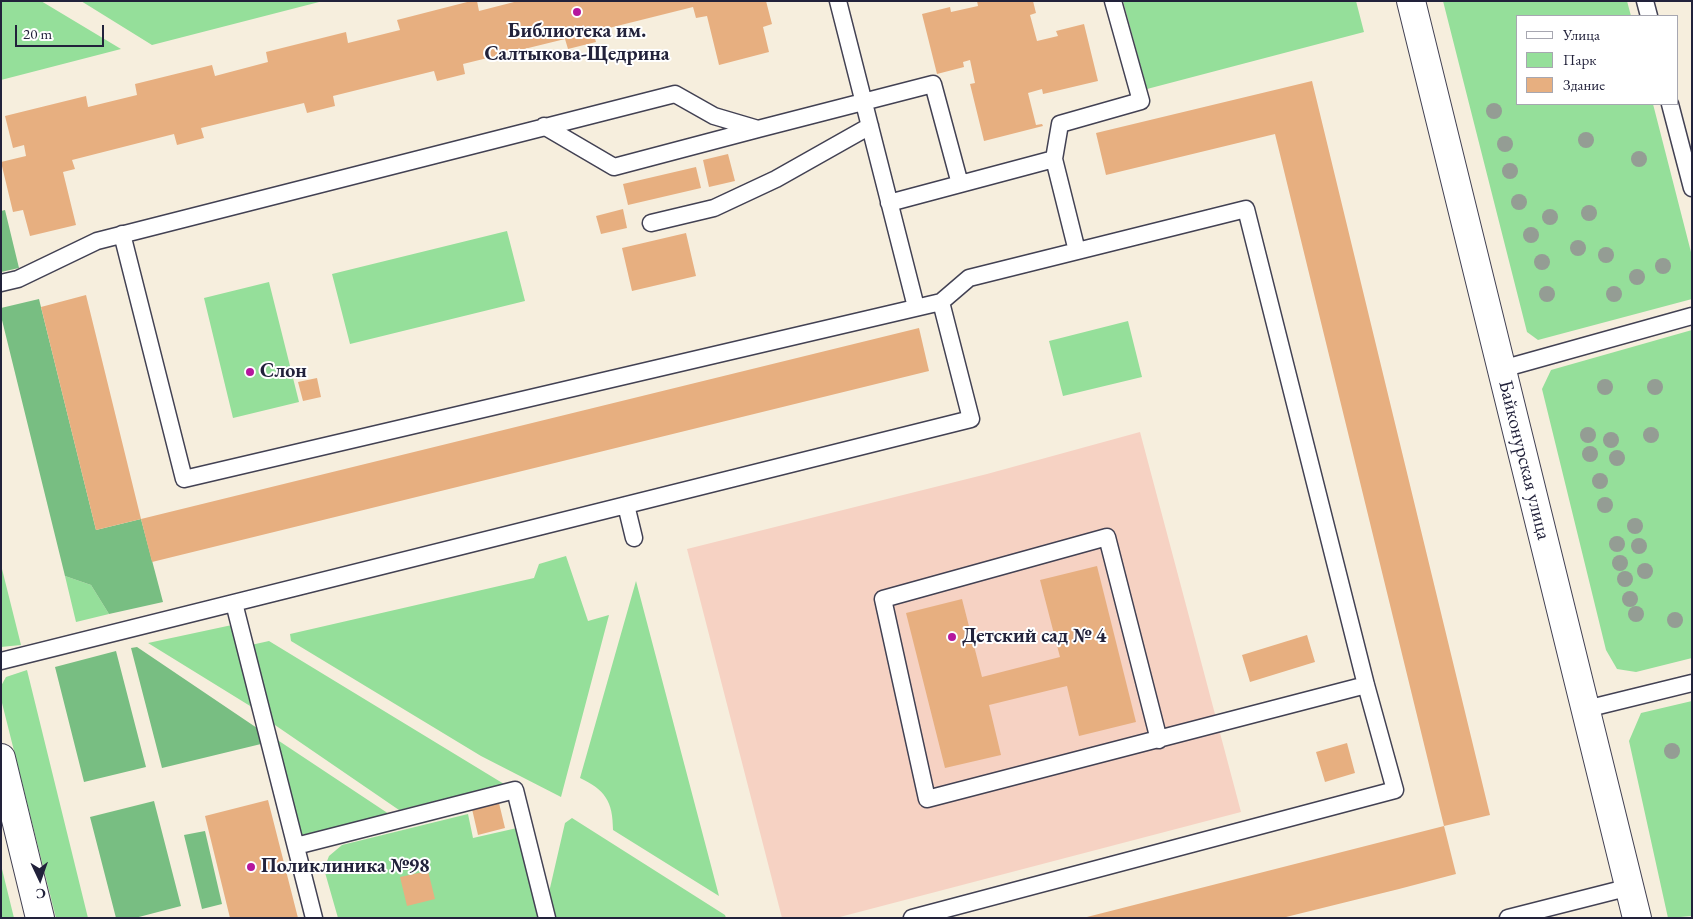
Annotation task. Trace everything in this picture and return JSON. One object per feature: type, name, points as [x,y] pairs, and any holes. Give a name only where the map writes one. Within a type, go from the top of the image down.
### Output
[{"type":"street","name":"Байконурская улица","points":[[1411,1],[1637,918]]},
{"type":"street","points":[[1,758],[40,918]]},
{"type":"lane","points":[[838,1],[916,308]]},
{"type":"lane","points":[[1077,251],[1054,159],[1060,124],[1141,101],[1113,1]]},
{"type":"lane","points":[[1645,1],[1649,15]]},
{"type":"lane","points":[[544,126],[614,167],[933,84],[960,184]]},
{"type":"lane","points":[[1,283],[18,279],[97,241],[675,94],[714,116],[758,129]]},
{"type":"lane","points":[[1670,105],[1692,188]]},
{"type":"lane","points":[[652,223],[714,208],[776,179],[870,126]]},
{"type":"lane","points":[[889,203],[1054,159]]},
{"type":"lane","points":[[122,234],[184,479],[941,302],[969,278],[1246,209],[1366,685],[1395,790],[912,918]]},
{"type":"lane","points":[[1,661],[971,419],[941,302]]},
{"type":"lane","points":[[1502,369],[1692,316]]},
{"type":"lane","points":[[626,505],[634,538]]},
{"type":"lane","points":[[1159,740],[1107,537],[883,598],[928,799],[1159,740],[1366,685]]},
{"type":"lane","points":[[234,603],[314,918]]},
{"type":"lane","points":[[1586,709],[1692,683]]},
{"type":"lane","points":[[296,846],[515,790],[547,918]]},
{"type":"lane","points":[[1508,918],[1537,914],[1630,887]]},
{"type":"shaded area","name":"Детский сад № 4","points":[[1140,432],[1241,812],[836,918],[782,918],[687,549],[987,474]]},
{"type":"green space","points":[[1,1],[41,1],[121,49],[1,80]]},
{"type":"green space","points":[[81,1],[323,1],[152,45]]},
{"type":"green space","points":[[1123,1],[1356,1],[1364,32],[1147,89]]},
{"type":"green space","points":[[1443,1],[1627,1],[1631,15],[1516,15],[1516,105],[1653,105],[1692,256],[1692,299],[1538,340],[1527,332]]},
{"type":"green space","points":[[5,210],[19,268],[1,272],[1,211]]},
{"type":"green space","points":[[507,231],[525,301],[350,344],[332,274]]},
{"type":"green space","points":[[269,282],[299,402],[233,418],[204,298]]},
{"type":"green space","points":[[39,299],[96,530],[141,519],[163,602],[109,614],[91,585],[65,576],[1,316],[1,308]]},
{"type":"green space","points":[[1128,321],[1142,377],[1063,396],[1049,341]]},
{"type":"green space","points":[[1692,330],[1692,658],[1636,672],[1617,669],[1606,650],[1542,389],[1551,370]]},
{"type":"green space","points":[[566,556],[588,621],[609,615],[561,797],[481,756],[291,641],[290,634],[534,578],[539,564]]},
{"type":"green space","points":[[1,565],[21,645],[1,647]]},
{"type":"green space","points":[[65,576],[91,585],[109,614],[76,622]]},
{"type":"green space","points":[[636,581],[719,896],[613,830],[613,820],[606,798],[596,787],[580,778]]},
{"type":"green space","points":[[232,625],[255,709],[148,643]]},
{"type":"green space","points":[[269,641],[504,784],[399,810],[272,723],[251,645]]},
{"type":"green space","points":[[137,647],[257,728],[261,744],[162,768],[131,648]]},
{"type":"green space","points":[[116,651],[146,767],[84,782],[55,667]]},
{"type":"green space","points":[[27,670],[88,918],[56,918],[1,699],[1,686],[6,677]]},
{"type":"green space","points":[[1692,701],[1692,916],[1668,918],[1629,741],[1641,713]]},
{"type":"green space","points":[[273,737],[389,814],[302,835]]},
{"type":"green space","points":[[154,801],[181,906],[135,918],[116,918],[90,817]]},
{"type":"green space","points":[[468,814],[473,838],[517,828],[539,918],[338,918],[324,869],[329,856],[342,845]]},
{"type":"green space","points":[[572,818],[725,915],[726,918],[552,918],[547,901],[565,823]]},
{"type":"green space","points":[[205,831],[222,904],[202,909],[184,835]]},
{"type":"green space","points":[[1,865],[14,918],[1,918]]},
{"type":"building","points":[[477,1],[479,11],[518,1],[766,1],[772,24],[763,27],[769,52],[719,65],[707,16],[696,18],[693,7],[593,32],[596,42],[568,49],[565,39],[463,64],[465,74],[437,81],[434,71],[333,96],[335,106],[307,113],[304,103],[201,128],[204,138],[177,145],[174,134],[72,160],[75,169],[63,172],[76,225],[30,236],[23,210],[13,212],[1,162],[26,156],[24,145],[13,148],[5,116],[86,96],[88,107],[137,95],[135,84],[212,65],[215,76],[268,62],[266,52],[346,32],[348,43],[400,30],[397,20]]},
{"type":"building","points":[[977,1],[1033,1],[1036,13],[1030,15],[1037,41],[1058,36],[1056,31],[1084,24],[1098,81],[1043,94],[1042,89],[1028,93],[1036,125],[1042,124],[1043,126],[984,141],[970,84],[975,83],[970,60],[963,62],[964,67],[937,74],[922,14],[950,7],[951,12],[978,6]]},
{"type":"building","points":[[1312,81],[1490,815],[1444,826],[1275,134],[1106,175],[1096,133]]},
{"type":"building","points":[[728,154],[735,181],[709,187],[703,160]]},
{"type":"building","points":[[696,167],[701,188],[628,205],[623,184]]},
{"type":"building","points":[[623,209],[627,228],[601,234],[596,216]]},
{"type":"building","points":[[686,233],[696,276],[632,291],[622,248]]},
{"type":"building","points":[[86,295],[141,519],[96,530],[41,307]]},
{"type":"building","points":[[919,328],[929,371],[152,562],[141,519]]},
{"type":"building","points":[[317,378],[321,397],[303,401],[298,382]]},
{"type":"building","points":[[1097,566],[1136,722],[1079,736],[1067,686],[989,705],[1001,755],[945,768],[906,613],[962,599],[982,677],[1060,657],[1040,580]]},
{"type":"building","points":[[1307,635],[1315,662],[1250,682],[1242,655]]},
{"type":"building","points":[[1347,743],[1355,773],[1325,782],[1316,752]]},
{"type":"building","name":"Поликлиника №98","points":[[268,800],[298,918],[230,918],[205,816]]},
{"type":"building","points":[[499,803],[505,828],[478,835],[472,809]]},
{"type":"building","points":[[1444,826],[1456,874],[1399,889],[1282,918],[1083,918]]},
{"type":"building","points":[[428,871],[435,899],[407,906],[400,877]]},
{"type":"place","name":"Библиотека им. Салтыкова-Щедрина","points":[[577,12]]},
{"type":"place","name":"Слон","points":[[250,372]]},
{"type":"place","name":"Детский сад № 4","points":[[952,637]]},
{"type":"place","name":"Поликлиника №98","points":[[251,867]]}]
